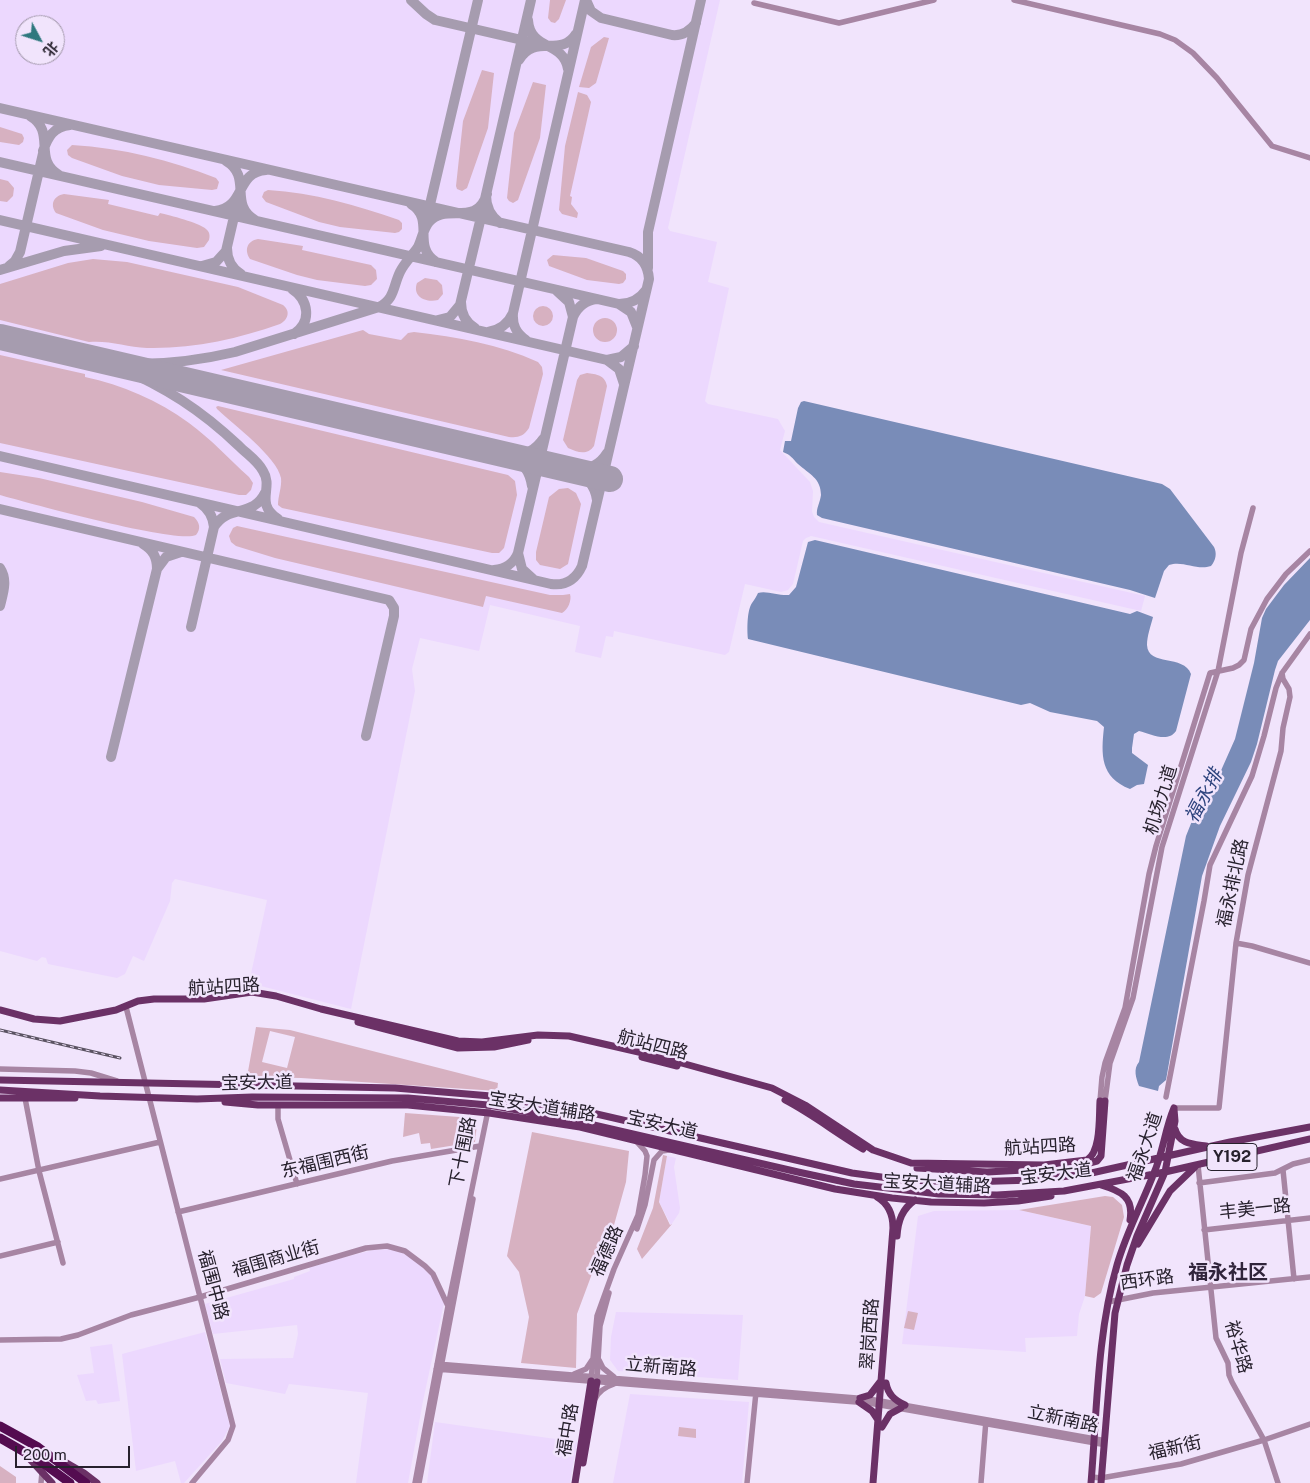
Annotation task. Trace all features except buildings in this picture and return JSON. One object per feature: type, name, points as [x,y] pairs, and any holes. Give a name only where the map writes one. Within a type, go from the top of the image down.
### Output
[{"type":"highway","points":[[0,1426],[38,1447],[86,1483]]},
{"type":"highway","points":[[0,1438],[40,1461],[70,1483]]},
{"type":"main road","name":"航站四路","points":[[0,1010],[34,1019],[60,1021],[126,1007],[154,1004],[203,1003],[252,997],[275,1000],[458,1048],[494,1047],[536,1039],[567,1040],[653,1060],[770,1092],[805,1110],[837,1133],[874,1155],[909,1168],[987,1172],[1042,1169],[1088,1164],[1097,1161],[1101,1156],[1103,1101]]},
{"type":"main road","name":"宝安大道","points":[[0,1080],[395,1088],[491,1096],[588,1112],[852,1173],[902,1180],[967,1182],[1033,1180],[1087,1174],[1310,1127]]},
{"type":"main road","name":"宝安大道","points":[[0,1090],[197,1099],[252,1097],[408,1098],[489,1105],[596,1125],[798,1172],[883,1188],[939,1194],[997,1195],[1046,1193],[1166,1172],[1310,1139]]},
{"type":"main road","points":[[0,1098],[60,1099],[100,1096]]},
{"type":"main road","name":"宝安大道辅路","points":[[197,1099],[258,1105],[408,1105],[488,1113],[580,1127],[828,1187],[874,1196],[984,1203],[1018,1202],[1043,1198],[1084,1187]]},
{"type":"main road","name":"福永大道","points":[[1101,1480],[1113,1329],[1118,1299],[1129,1259],[1166,1172],[1174,1126],[1174,1108]]},
{"type":"main road","name":"福永大道","points":[[1092,1480],[1104,1328],[1108,1302],[1117,1264],[1160,1158],[1167,1125],[1174,1108]]},
{"type":"main road","points":[[553,1123],[596,1125]]},
{"type":"main road","points":[[1174,1126],[1178,1138],[1184,1142],[1211,1147]]},
{"type":"main road","points":[[1129,1259],[1170,1191],[1198,1165]]},
{"type":"main road","points":[[1099,1184],[1120,1193],[1129,1202],[1131,1211],[1128,1233]]},
{"type":"main road","name":"翠岗西路","points":[[874,1196],[888,1207],[893,1221],[884,1381]]},
{"type":"main road","name":"翠岗西路","points":[[874,1483],[898,1228],[902,1214],[909,1204],[915,1200]]},
{"type":"main road","name":"福中路","points":[[575,1483],[589,1396],[594,1379]]},
{"type":"main road","name":"福中路","points":[[579,1483],[593,1406],[594,1379]]},
{"type":"main road","points":[[884,1381],[891,1396],[903,1407],[890,1414],[880,1424],[872,1411],[860,1400],[873,1392],[884,1381]]},
{"type":"main road","name":"翠岗西路","points":[[878,1483],[880,1424]]},
{"type":"main road","points":[[38,1447],[78,1469],[97,1483]]},
{"type":"main road","points":[[17,1448],[51,1482]]},
{"type":"street","points":[[754,3],[839,23],[934,0]]},
{"type":"street","points":[[1014,0],[1160,34],[1175,40],[1192,53],[1217,78],[1272,146],[1310,158]]},
{"type":"street","name":"机场九道","points":[[1103,1101],[1110,1063],[1133,998],[1162,847],[1218,671],[1240,553],[1253,508]]},
{"type":"street","points":[[1218,671],[1233,668],[1244,660],[1251,629],[1267,599],[1286,574],[1310,551]]},
{"type":"street","points":[[1166,1097],[1210,865],[1252,776],[1276,688],[1282,673],[1310,634]]},
{"type":"street","name":"机场九道","points":[[1103,1101],[1102,1077],[1105,1063],[1125,1008],[1149,874],[1156,846],[1210,673],[1218,671]]},
{"type":"street","name":"福永排北路","points":[[1174,1108],[1218,1108],[1236,943],[1248,875],[1282,751],[1283,728],[1290,697],[1289,689],[1282,673]]},
{"type":"street","points":[[1236,943],[1310,963]]},
{"type":"street","name":"福围中路","points":[[126,1007],[233,1426],[228,1440],[192,1483]]},
{"type":"street","points":[[0,1069],[75,1071],[124,1082]]},
{"type":"street","name":"下十围路","points":[[415,1483],[491,1096]]},
{"type":"street","points":[[25,1098],[39,1170],[63,1263]]},
{"type":"street","points":[[278,1105],[278,1119],[297,1184]]},
{"type":"street","name":"下十围路","points":[[420,1483],[448,1306],[488,1113]]},
{"type":"street","name":"福德路","points":[[632,1139],[646,1150],[649,1168]]},
{"type":"street","points":[[0,1179],[160,1142]]},
{"type":"street","name":"东福围西街","points":[[178,1212],[392,1161],[480,1146]]},
{"type":"street","name":"福德路","points":[[594,1379],[596,1325],[599,1309],[638,1215],[649,1168],[657,1155],[662,1151],[673,1149]]},
{"type":"street","points":[[1199,1182],[1255,1177],[1275,1173],[1300,1162],[1310,1160]]},
{"type":"street","name":"裕华路","points":[[1198,1165],[1216,1338],[1228,1363],[1229,1375],[1240,1399],[1264,1440],[1278,1483]]},
{"type":"street","points":[[1283,1170],[1294,1279]]},
{"type":"street","name":"丰美一路","points":[[1204,1230],[1310,1218]]},
{"type":"street","points":[[0,1256],[58,1242]]},
{"type":"street","name":"福围商业街","points":[[0,1340],[61,1338],[78,1335],[131,1315],[200,1297],[366,1248],[387,1246],[405,1251],[429,1270],[435,1277],[448,1306]]},
{"type":"street","name":"西环路","points":[[1108,1302],[1153,1293],[1310,1277]]},
{"type":"street","points":[[569,1375],[576,1374],[586,1368],[596,1355],[608,1374],[622,1381]]},
{"type":"street","name":"立新南路","points":[[439,1366],[860,1400],[1095,1441],[1101,1440],[1104,1443]]},
{"type":"street","name":"立新南路","points":[[439,1366],[576,1380],[594,1379]]},
{"type":"street","points":[[576,1380],[584,1384],[589,1396]]},
{"type":"street","points":[[593,1406],[599,1391],[606,1386],[622,1381]]},
{"type":"street","points":[[747,1483],[756,1392]]},
{"type":"street","points":[[981,1483],[986,1422]]},
{"type":"street","name":"福新街","points":[[1092,1480],[1101,1480],[1181,1464],[1264,1440],[1310,1424]]},
{"type":"street","points":[[41,1483],[42,1472]]},
{"type":"shaded area","points":[[0,0],[720,0],[668,228],[670,231],[717,242],[708,282],[729,288],[705,401],[708,404],[778,419],[785,431],[780,450],[810,482],[813,491],[812,512],[819,522],[1145,596],[1141,611],[811,536],[803,541],[793,584],[788,590],[781,592],[745,584],[729,652],[725,655],[614,631],[613,637],[606,636],[601,658],[575,652],[580,626],[490,605],[479,651],[420,638],[412,669],[415,691],[351,1009],[249,983],[267,900],[175,879],[172,883],[170,901],[144,961],[133,956],[125,974],[117,978],[48,964],[46,958],[42,957],[37,961],[0,951]]},
{"type":"shaded area","points":[[550,0],[566,0],[559,19],[555,23],[551,22],[548,18]]},
{"type":"shaded area","points":[[604,37],[609,38],[596,83],[589,88],[579,87],[591,47]]},
{"type":"shaded area","points":[[482,70],[494,73],[488,128],[467,188],[462,191],[457,189],[456,186],[463,121]]},
{"type":"shaded area","points":[[533,82],[546,85],[540,138],[518,200],[513,203],[507,198],[514,133]]},
{"type":"shaded area","points":[[578,92],[587,95],[591,102],[570,196],[572,197],[571,204],[578,213],[577,218],[562,214],[559,210],[565,146]]},
{"type":"shaded area","points":[[0,127],[22,134],[23,142],[19,145],[0,142]]},
{"type":"shaded area","points":[[72,145],[110,149],[164,160],[216,178],[219,182],[217,189],[212,190],[159,185],[122,176],[72,158],[68,155],[67,150]]},
{"type":"shaded area","points":[[0,179],[8,181],[14,188],[13,196],[7,202],[0,201]]},
{"type":"shaded area","points":[[268,190],[318,197],[367,209],[399,220],[402,223],[402,229],[395,233],[340,227],[319,222],[266,202],[262,197],[264,192]]},
{"type":"shaded area","points":[[64,194],[109,200],[108,204],[158,216],[160,213],[198,224],[208,231],[209,240],[204,247],[197,248],[149,241],[103,230],[56,213],[53,207],[54,201],[57,197]]},
{"type":"shaded area","points":[[258,239],[303,246],[302,250],[371,265],[376,270],[377,279],[371,285],[365,286],[317,280],[297,275],[250,259],[247,252],[248,246],[251,242]]},
{"type":"shaded area","points":[[553,255],[586,258],[623,271],[626,274],[626,279],[623,283],[619,284],[587,280],[549,266],[547,260]]},
{"type":"shaded area","points":[[93,259],[127,262],[238,287],[283,305],[288,315],[280,324],[248,334],[198,345],[164,348],[89,342],[0,320],[0,284],[68,263]]},
{"type":"shaded area","points":[[425,278],[437,280],[442,285],[443,294],[438,300],[425,300],[416,292],[417,283]]},
{"type":"shaded area","points":[[543,306],[550,309],[553,316],[550,323],[543,326],[536,323],[533,316],[536,309]]},
{"type":"shaded area","points":[[605,318],[614,321],[617,330],[614,339],[605,342],[596,339],[593,330],[596,321]]},
{"type":"shaded area","points":[[363,330],[369,334],[401,340],[408,333],[414,332],[446,336],[508,350],[538,362],[542,367],[543,374],[529,428],[520,436],[509,437],[221,370]]},
{"type":"shaded area","points":[[0,355],[85,374],[85,377],[112,384],[152,400],[197,429],[212,442],[249,477],[253,483],[251,490],[246,495],[239,495],[0,443]]},
{"type":"shaded area","points":[[587,373],[602,377],[607,386],[594,446],[588,451],[582,452],[568,448],[563,440],[577,380],[580,375]]},
{"type":"shaded area","points":[[216,407],[508,475],[515,481],[517,495],[504,548],[499,553],[492,553],[282,508],[278,505],[281,478],[272,460],[217,409]]},
{"type":"shaded area","points":[[0,472],[39,478],[142,502],[194,517],[199,524],[199,530],[196,535],[161,534],[0,495]]},
{"type":"shaded area","points":[[568,488],[576,493],[581,504],[568,564],[560,569],[540,565],[536,560],[536,552],[549,497],[559,489]]},
{"type":"shaded area","points":[[237,526],[550,595],[570,594],[570,602],[562,613],[486,596],[483,607],[275,558],[236,546],[231,542],[229,536],[233,528]]},
{"type":"shaded area","points":[[256,1027],[290,1030],[498,1083],[497,1091],[301,1078],[247,1077]],"holes":[[[270,1031],[295,1037],[287,1068],[262,1062]]]},
{"type":"shaded area","points":[[405,1113],[473,1118],[477,1124],[475,1142],[431,1149],[430,1143],[421,1144],[419,1133],[403,1137]]},
{"type":"shaded area","points":[[532,1132],[629,1151],[626,1182],[614,1225],[596,1263],[577,1314],[576,1368],[521,1363],[529,1317],[519,1272],[507,1256]]},
{"type":"shaded area","points":[[663,1155],[667,1156],[659,1202],[670,1225],[672,1224],[642,1259],[637,1249],[653,1208]]},
{"type":"shaded area","points":[[667,1156],[676,1158],[674,1167],[680,1208],[671,1225],[659,1202]]},
{"type":"shaded area","points":[[1105,1196],[1113,1197],[1122,1205],[1124,1217],[1101,1293],[1094,1298],[1085,1296],[1091,1226],[1019,1210]]},
{"type":"shaded area","points":[[1019,1210],[1091,1226],[1085,1296],[1079,1314],[1077,1336],[1025,1338],[1026,1352],[902,1344],[918,1216],[934,1211]]},
{"type":"shaded area","points":[[390,1249],[403,1253],[418,1262],[432,1277],[444,1303],[408,1483],[356,1483],[368,1393],[289,1384],[285,1394],[226,1383],[220,1359],[293,1358],[298,1334],[297,1325],[213,1334],[205,1304],[294,1279],[294,1277],[310,1271],[309,1266],[373,1250]]},
{"type":"shaded area","points":[[908,1311],[918,1313],[914,1330],[904,1328]]},
{"type":"shaded area","points":[[616,1312],[743,1315],[738,1380],[618,1371],[610,1360],[611,1337]]},
{"type":"shaded area","points":[[205,1332],[230,1426],[222,1441],[184,1483],[181,1483],[175,1461],[136,1471],[122,1354]]},
{"type":"shaded area","points":[[112,1344],[120,1401],[98,1404],[96,1400],[86,1401],[77,1375],[94,1373],[90,1347]]},
{"type":"shaded area","points":[[630,1394],[749,1402],[742,1483],[613,1483]]},
{"type":"shaded area","points":[[435,1422],[577,1442],[570,1483],[427,1483]]},
{"type":"shaded area","points":[[679,1427],[696,1429],[696,1438],[678,1436]]},
{"type":"shaded area","points":[[0,1466],[16,1477],[16,1483],[0,1483]]},
{"type":"water","points":[[804,401],[1162,484],[1170,489],[1214,547],[1216,552],[1215,559],[1211,566],[1206,567],[1180,564],[1169,565],[1164,571],[1155,598],[1130,590],[822,518],[817,515],[821,495],[817,480],[783,452],[785,441],[791,441],[798,408],[801,402]]},
{"type":"water","points":[[815,540],[1130,614],[1137,611],[1153,617],[1147,642],[1149,652],[1160,659],[1181,664],[1191,674],[1176,731],[1173,735],[1164,737],[1139,731],[1134,734],[1132,753],[1148,765],[1144,784],[1130,789],[1113,778],[1108,771],[1103,756],[1104,727],[1097,721],[1050,712],[1030,703],[1021,705],[748,639],[749,610],[758,593],[789,595],[796,587],[808,542]]},
{"type":"water","points":[[1310,558],[1310,620],[1278,661],[1251,762],[1220,826],[1202,876],[1166,1080],[1159,1086],[1158,1091],[1139,1086],[1136,1068],[1139,1062],[1186,836],[1196,811],[1215,784],[1235,739],[1254,663],[1262,618],[1266,609],[1284,585]]},
{"type":"taxiway","points":[[411,0],[435,20],[548,46]]},
{"type":"taxiway","points":[[428,213],[478,0]]},
{"type":"taxiway","points":[[485,199],[531,0]]},
{"type":"taxiway","points":[[488,332],[503,326],[513,313],[585,0]]},
{"type":"taxiway","points":[[586,0],[591,11],[601,18],[672,35],[686,32],[696,23]]},
{"type":"taxiway","points":[[648,268],[648,232],[701,0]]},
{"type":"taxiway","points":[[528,20],[530,30],[535,37],[560,54],[565,60],[568,69]]},
{"type":"taxiway","points":[[519,60],[525,52],[533,48],[563,44],[570,41],[576,34]]},
{"type":"taxiway","points":[[0,108],[629,252],[644,262],[649,279],[582,566],[577,575],[566,583],[551,584],[0,456]]},
{"type":"taxiway","points":[[30,116],[38,122],[42,130],[47,161],[51,169],[59,175]]},
{"type":"taxiway","points":[[43,151],[55,130],[70,125]]},
{"type":"taxiway","points":[[9,266],[15,261],[20,252],[45,145]]},
{"type":"taxiway","points":[[226,161],[234,167],[238,175],[243,206],[247,214],[255,220]]},
{"type":"taxiway","points":[[0,162],[619,304],[634,301],[646,290]]},
{"type":"taxiway","points":[[215,211],[232,204],[249,177],[256,172],[266,170]]},
{"type":"taxiway","points":[[202,266],[216,262],[226,251],[240,191]]},
{"type":"taxiway","points":[[109,363],[188,361],[235,352],[379,307],[391,296],[400,272],[418,247],[429,222],[436,216],[468,213],[476,210],[482,204],[487,194]]},
{"type":"taxiway","points":[[486,195],[489,211],[500,223]]},
{"type":"taxiway","points":[[411,204],[422,217],[425,248],[436,262]]},
{"type":"taxiway","points":[[438,320],[450,317],[460,305],[482,213]]},
{"type":"taxiway","points":[[0,220],[607,360],[619,369],[624,384]]},
{"type":"taxiway","points":[[0,270],[64,251],[101,246]]},
{"type":"taxiway","points":[[227,248],[230,263],[241,274]]},
{"type":"taxiway","points":[[292,289],[302,299],[306,311],[304,323],[294,334]]},
{"type":"taxiway","points":[[557,291],[569,302],[573,317]]},
{"type":"taxiway","points":[[494,570],[509,565],[518,553],[573,317],[583,304],[597,299]]},
{"type":"taxiway","points":[[461,302],[464,317],[475,328]]},
{"type":"taxiway","points":[[619,304],[631,312],[637,327]]},
{"type":"taxiway","points":[[513,313],[515,328],[526,340]]},
{"type":"taxiway","points":[[607,360],[621,357],[634,346]]},
{"type":"taxiway","points":[[117,366],[182,400],[225,433],[252,458],[261,467],[266,477],[267,507],[278,519]]},
{"type":"taxiway","points":[[506,454],[517,455],[527,452],[536,447],[543,439]]},
{"type":"taxiway","points":[[570,469],[591,467],[604,458],[607,453]]},
{"type":"taxiway","points":[[509,456],[525,468],[530,476],[532,486]]},
{"type":"taxiway","points":[[573,470],[590,482],[597,500]]},
{"type":"taxiway","points":[[214,527],[226,516],[254,506],[265,493]]},
{"type":"taxiway","points":[[191,627],[214,527],[210,513],[200,503]]},
{"type":"taxiway","points":[[0,509],[389,600],[394,608],[394,616],[366,736]]},
{"type":"taxiway","points":[[111,757],[157,569],[154,554],[143,544]]},
{"type":"taxiway","points":[[157,569],[166,557],[181,552]]},
{"type":"taxiway","points":[[518,553],[522,569],[533,579]]},
{"type":"taxiway","points":[[0,568],[4,577],[0,606]]},
{"type":"runway","points":[[0,337],[610,479]]},
{"type":"railway","points":[[0,1030],[120,1058]]},
{"type":"district","name":"福永社区","points":[[1228,1273]]},
{"type":"water label","name":"福永排","points":[[1204,796]]}]
